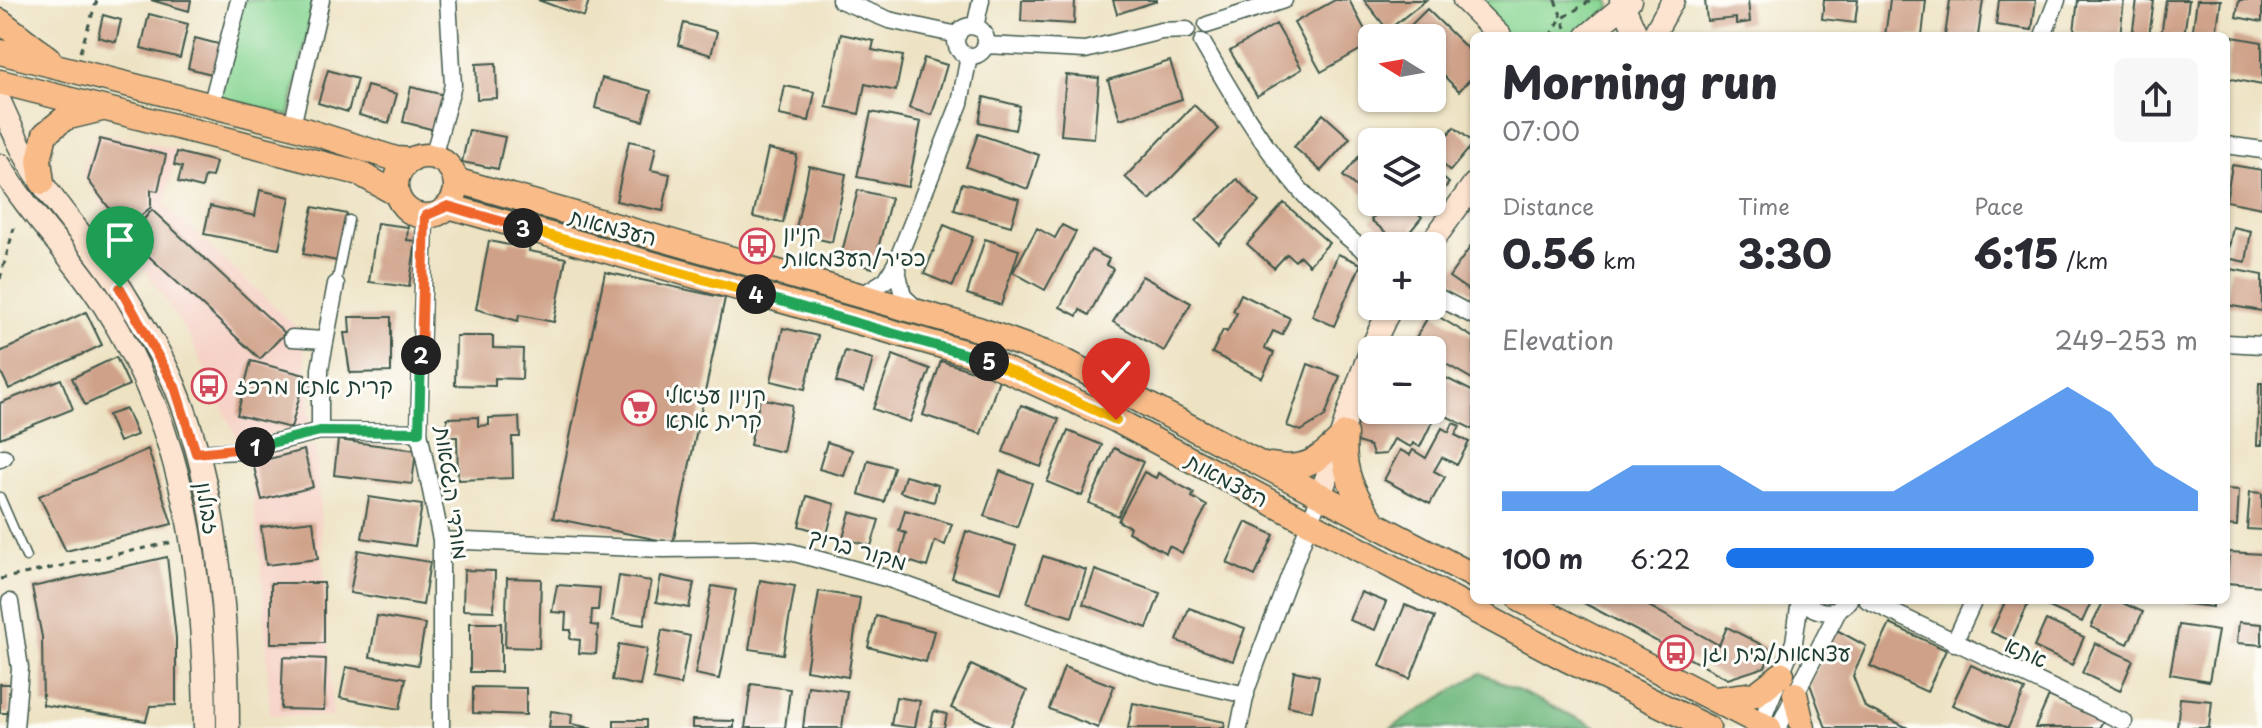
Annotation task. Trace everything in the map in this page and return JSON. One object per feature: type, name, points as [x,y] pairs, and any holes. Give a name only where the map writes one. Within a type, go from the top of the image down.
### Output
[{"type":"main road","points":[[1464,0],[1496,32]]},
{"type":"main road","points":[[1655,32],[1673,0]]},
{"type":"main road","points":[[1591,32],[1625,2],[1636,32]]},
{"type":"main road","points":[[0,21],[25,44],[69,70]]},
{"type":"main road","points":[[0,52],[292,126],[396,159],[422,158],[447,165],[455,180],[453,199],[448,206],[425,216],[407,210],[397,194],[359,173],[0,82]]},
{"type":"main road","name":"זבולון","points":[[0,102],[42,182],[100,259],[141,322],[175,387],[196,453],[227,635],[228,728]]},
{"type":"main road","points":[[42,182],[39,160],[45,134],[65,118],[106,108]]},
{"type":"main road","points":[[397,194],[397,178],[422,158]]},
{"type":"main road","name":"זבולון","points":[[0,165],[87,280],[140,370],[176,464],[194,538],[204,630],[205,728]]},
{"type":"main road","name":"העצמאות","points":[[455,180],[920,312],[1059,358],[1470,574]]},
{"type":"main road","points":[[1439,232],[1470,190]]},
{"type":"main road","name":"העצמאות","points":[[448,206],[974,355],[1116,420],[1566,659],[1708,728]]},
{"type":"main road","points":[[1320,495],[1345,434],[1365,361],[1385,320]]},
{"type":"main road","points":[[1260,462],[1306,466],[1325,454],[1345,434]]},
{"type":"main road","points":[[1345,434],[1342,457],[1347,479],[1375,525]]},
{"type":"main road","points":[[1529,604],[1766,727]]},
{"type":"main road","points":[[1714,699],[1756,694],[1789,684],[1803,728]]},
{"type":"street","points":[[211,106],[239,0]]},
{"type":"street","points":[[292,126],[321,0]]},
{"type":"street","points":[[422,158],[453,85],[448,0]]},
{"type":"street","points":[[840,0],[889,20],[958,35]]},
{"type":"street","points":[[975,27],[981,0]]},
{"type":"street","points":[[985,45],[1025,50],[1085,50],[1161,31],[1187,30],[1195,20],[1207,25],[1284,0]]},
{"type":"street","points":[[2045,32],[2057,0]]},
{"type":"street","points":[[1202,42],[1209,35],[1207,25]]},
{"type":"street","points":[[958,35],[967,27],[975,27],[984,34],[985,45],[981,52],[969,56]]},
{"type":"street","points":[[1187,30],[1190,39],[1202,42],[1235,100],[1281,168],[1331,223],[1358,245]]},
{"type":"street","points":[[958,35],[959,48],[969,56]]},
{"type":"street","points":[[862,295],[886,280],[896,263],[960,103],[969,56]]},
{"type":"street","points":[[2230,146],[2262,150]]},
{"type":"street","name":"מורדי הגטאות","points":[[425,216],[419,432],[441,540],[441,728]]},
{"type":"street","points":[[896,263],[897,282],[903,296],[920,312]]},
{"type":"street","points":[[320,431],[324,340],[336,284]]},
{"type":"street","points":[[1446,301],[1470,314]]},
{"type":"street","points":[[292,338],[324,340]]},
{"type":"street","points":[[2230,343],[2262,345]]},
{"type":"street","points":[[196,453],[240,451],[320,431],[419,432]]},
{"type":"street","points":[[1239,728],[1246,695],[1320,495]]},
{"type":"street","name":"מקור ברוך","points":[[441,540],[791,552],[889,579],[1159,675],[1246,695]]},
{"type":"street","points":[[10,602],[20,668],[15,728]]},
{"type":"street","points":[[1766,727],[1789,684],[1801,604]]},
{"type":"street","points":[[1808,604],[1818,611],[1844,605]]},
{"type":"street","name":"אתא","points":[[1875,604],[2124,722]]},
{"type":"street","points":[[1954,643],[1972,604]]},
{"type":"street","points":[[1766,727],[1789,684],[1844,605]]},
{"type":"lane","points":[[336,284],[349,220]]},
{"type":"lane","points":[[0,497],[26,557]]},
{"type":"path","points":[[69,70],[97,0]]},
{"type":"path","points":[[1555,0],[1560,20],[1568,32]]},
{"type":"path","points":[[1552,32],[1560,20],[1591,0]]},
{"type":"path","points":[[0,279],[14,228]]},
{"type":"path","points":[[0,579],[194,538]]},
{"type":"shaded area","points":[[97,132],[177,149],[165,205],[303,333],[311,425],[238,441],[190,338],[82,174]]},
{"type":"shaded area","points":[[316,446],[333,717],[270,715],[263,586],[249,458]]},
{"type":"green space","points":[[244,0],[315,0],[289,116],[217,96]]},
{"type":"green space","points":[[1467,0],[1609,0],[1611,7],[1580,32],[1504,32]]},
{"type":"green space","points":[[1481,673],[1598,728],[1391,728]]},
{"type":"building","points":[[151,0],[191,0],[189,11]]},
{"type":"building","points":[[538,0],[589,0],[584,17]]},
{"type":"building","points":[[1022,0],[1075,0],[1074,24],[1021,21]]},
{"type":"building","points":[[1113,0],[1157,0],[1157,1],[1117,14]]},
{"type":"building","points":[[1335,0],[1349,0],[1362,24],[1358,24],[1358,51],[1321,72],[1294,23]]},
{"type":"building","points":[[1364,0],[1426,0],[1396,24],[1383,24]]},
{"type":"building","points":[[1705,0],[1748,0],[1750,22],[1736,24],[1736,18],[1707,21]]},
{"type":"building","points":[[1824,0],[1858,0],[1855,23],[1822,19]]},
{"type":"building","points":[[1890,0],[1926,0],[1922,32],[1886,32]]},
{"type":"building","points":[[1950,0],[1983,0],[1979,32],[1946,32]]},
{"type":"building","points":[[1999,0],[2036,0],[2032,30],[1996,25]]},
{"type":"building","points":[[2078,0],[2124,0],[2120,32],[2074,31]]},
{"type":"building","points":[[2137,0],[2154,1],[2150,32],[2133,32]]},
{"type":"building","points":[[2166,0],[2189,0],[2185,32],[2162,32]]},
{"type":"building","points":[[2197,0],[2221,0],[2217,32],[2193,32]]},
{"type":"building","points":[[2239,0],[2262,0],[2262,22],[2236,17]]},
{"type":"building","points":[[1427,9],[1442,24],[1412,24]]},
{"type":"building","points":[[149,14],[188,24],[180,58],[141,48]]},
{"type":"building","points":[[103,15],[121,20],[116,42],[98,37]]},
{"type":"building","points":[[684,23],[717,32],[711,55],[678,45]]},
{"type":"building","points":[[1276,24],[1302,69],[1257,96],[1230,51]]},
{"type":"building","points":[[1446,28],[1470,51],[1470,79],[1459,91],[1446,78]]},
{"type":"building","points":[[841,34],[874,41],[872,50],[903,56],[896,91],[865,84],[859,114],[826,107]]},
{"type":"building","points":[[2233,37],[2262,42],[2262,85],[2230,79]]},
{"type":"building","points":[[195,38],[222,45],[215,75],[188,68]]},
{"type":"building","points":[[924,58],[947,65],[932,115],[909,108]]},
{"type":"building","points":[[1170,61],[1182,99],[1120,119],[1108,80]]},
{"type":"building","points":[[496,63],[497,98],[477,99],[476,64]]},
{"type":"building","points":[[328,70],[357,79],[348,112],[318,103]]},
{"type":"building","points":[[1066,75],[1099,78],[1094,138],[1061,135]]},
{"type":"building","points":[[602,78],[651,91],[643,121],[595,108]]},
{"type":"building","points":[[367,86],[397,94],[389,123],[359,115]]},
{"type":"building","points":[[785,86],[815,92],[809,121],[779,115]]},
{"type":"building","points":[[411,87],[444,95],[435,130],[403,122]]},
{"type":"building","points":[[984,97],[1020,106],[1015,130],[979,122]]},
{"type":"building","points":[[1194,105],[1219,129],[1150,200],[1125,177]]},
{"type":"building","points":[[871,112],[921,122],[908,187],[857,177]]},
{"type":"building","points":[[1323,114],[1350,138],[1321,171],[1294,147]]},
{"type":"building","points":[[1454,127],[1470,140],[1470,148],[1450,171],[1446,167],[1446,137]]},
{"type":"building","points":[[469,130],[505,137],[498,169],[462,162]]},
{"type":"building","points":[[978,134],[1039,155],[1028,189],[966,167]]},
{"type":"building","points":[[100,139],[166,155],[158,191],[151,190],[151,207],[125,229],[88,180]]},
{"type":"building","points":[[629,141],[656,147],[651,170],[670,174],[663,211],[616,201]]},
{"type":"building","points":[[768,149],[797,155],[783,223],[753,217]]},
{"type":"building","points":[[177,152],[216,162],[212,177],[205,176],[202,188],[178,182],[182,167],[174,165]]},
{"type":"building","points":[[1358,157],[1358,188],[1343,176]]},
{"type":"building","points":[[2232,165],[2262,170],[2262,208],[2230,202]]},
{"type":"building","points":[[809,166],[846,174],[832,242],[795,234]]},
{"type":"building","points":[[1237,179],[1259,202],[1219,244],[1196,221]]},
{"type":"building","points":[[962,183],[1019,199],[1011,226],[954,210]]},
{"type":"building","points":[[260,190],[290,197],[279,249],[204,234],[210,206],[255,216]]},
{"type":"building","points":[[858,190],[891,198],[873,268],[840,260]]},
{"type":"building","points":[[1284,203],[1329,243],[1309,265],[1300,256],[1295,261],[1287,254],[1274,268],[1247,244]]},
{"type":"building","points":[[313,207],[347,214],[337,261],[303,254]]},
{"type":"building","points":[[152,210],[285,333],[260,359],[128,237]]},
{"type":"building","points":[[1374,216],[1422,217],[1410,232],[1386,232],[1371,220]]},
{"type":"building","points":[[377,223],[408,227],[407,240],[416,241],[409,287],[369,282]]},
{"type":"building","points":[[944,225],[973,237],[953,286],[924,274]]},
{"type":"building","points":[[1062,225],[1076,232],[1045,290],[1013,272],[1037,228],[1055,238]]},
{"type":"building","points":[[2233,227],[2251,231],[2246,262],[2230,259]]},
{"type":"building","points":[[985,239],[1019,250],[1001,305],[967,294]]},
{"type":"building","points":[[510,240],[530,244],[529,251],[566,258],[554,322],[519,315],[518,321],[476,309],[489,241],[509,245]]},
{"type":"building","points":[[1470,247],[1470,291],[1449,277]]},
{"type":"building","points":[[1091,250],[1109,259],[1106,265],[1113,269],[1089,315],[1080,310],[1077,316],[1060,307]]},
{"type":"building","points":[[1338,254],[1358,263],[1358,271],[1334,326],[1312,316]]},
{"type":"building","points":[[2231,269],[2262,275],[2262,311],[2230,306]]},
{"type":"building","name":"קניון עזיאלי קרית אתא","points":[[605,272],[725,298],[673,543],[553,518]]},
{"type":"building","points":[[1142,276],[1191,303],[1164,351],[1113,322]]},
{"type":"building","points":[[1241,294],[1290,318],[1282,335],[1273,331],[1265,348],[1274,353],[1262,378],[1212,353],[1223,330],[1227,332],[1237,313],[1233,311]]},
{"type":"building","points":[[86,312],[102,345],[9,389],[0,370],[0,352]]},
{"type":"building","points":[[349,317],[391,317],[391,372],[350,373],[344,333],[350,333]]},
{"type":"building","points":[[1426,320],[1444,320],[1470,336],[1470,378],[1446,364],[1446,336],[1417,336]]},
{"type":"building","points":[[783,328],[818,336],[805,389],[771,381]]},
{"type":"building","points":[[456,336],[493,336],[493,348],[523,349],[522,379],[495,378],[495,386],[455,385]]},
{"type":"building","points":[[845,351],[873,359],[864,391],[836,382]]},
{"type":"building","points":[[893,355],[930,369],[910,422],[873,409]]},
{"type":"building","points":[[116,357],[129,385],[85,405],[72,378]]},
{"type":"building","points":[[251,361],[305,375],[291,428],[237,415]]},
{"type":"building","points":[[941,361],[999,379],[981,434],[923,415]]},
{"type":"building","points":[[1308,364],[1340,376],[1325,416],[1301,431],[1287,426]]},
{"type":"building","points":[[1446,378],[1470,390],[1470,428],[1446,416]]},
{"type":"building","points":[[61,379],[73,409],[0,438],[0,403]]},
{"type":"building","points":[[2259,383],[2262,383],[2262,445],[2257,445]]},
{"type":"building","points":[[760,398],[792,405],[783,452],[750,445]]},
{"type":"building","points":[[1021,405],[1059,419],[1041,467],[1003,452]]},
{"type":"building","points":[[126,409],[137,435],[119,442],[108,415]]},
{"type":"building","points":[[478,417],[478,426],[489,425],[489,418],[519,417],[520,437],[512,437],[513,478],[458,480],[457,437],[447,437],[447,418]]},
{"type":"building","points":[[1358,420],[1358,424],[1431,424],[1420,447],[1413,443],[1411,447],[1394,439],[1386,454],[1373,455],[1370,446],[1357,442],[1353,430]]},
{"type":"building","points":[[1453,423],[1460,426],[1455,435],[1469,442],[1457,465],[1442,457],[1434,471],[1445,477],[1430,504],[1384,480],[1400,450],[1410,455],[1413,450],[1426,458],[1442,428],[1449,432]]},
{"type":"building","points":[[1068,431],[1102,445],[1082,496],[1047,482]]},
{"type":"building","points":[[338,440],[416,450],[412,484],[334,475]]},
{"type":"building","points":[[827,442],[852,450],[844,476],[819,469]]},
{"type":"building","points":[[1114,448],[1143,462],[1118,516],[1089,503]]},
{"type":"building","points":[[148,449],[172,524],[66,551],[39,496]]},
{"type":"building","points":[[304,450],[313,487],[262,500],[253,463]]},
{"type":"building","points":[[868,460],[894,467],[884,502],[859,494]]},
{"type":"building","points":[[1000,471],[1032,483],[1017,527],[984,516]]},
{"type":"building","points":[[1144,472],[1156,478],[1158,473],[1194,493],[1192,497],[1207,506],[1182,553],[1169,546],[1166,553],[1128,532],[1130,527],[1118,521]]},
{"type":"building","points":[[905,476],[938,485],[934,502],[900,492]]},
{"type":"building","points":[[2230,489],[2239,490],[2237,526],[2230,525]]},
{"type":"building","points":[[2250,492],[2262,493],[2262,530],[2247,529]]},
{"type":"building","points":[[807,496],[835,504],[827,534],[799,526]]},
{"type":"building","points":[[369,497],[422,505],[415,546],[362,538]]},
{"type":"building","points":[[905,510],[952,524],[945,545],[935,541],[927,567],[899,558],[906,533],[899,531]]},
{"type":"building","points":[[850,512],[879,520],[871,546],[843,538]]},
{"type":"building","points":[[313,521],[318,559],[266,565],[261,527]]},
{"type":"building","points":[[1246,522],[1274,535],[1255,576],[1227,563]]},
{"type":"building","points":[[966,531],[1016,546],[1001,593],[952,578]]},
{"type":"building","points":[[358,550],[430,562],[423,605],[350,593]]},
{"type":"building","points":[[2230,552],[2262,554],[2262,586],[2230,583]]},
{"type":"building","points":[[1043,556],[1086,570],[1072,617],[1027,603]]},
{"type":"building","points":[[167,557],[176,638],[176,705],[150,706],[146,721],[43,705],[42,637],[32,587]]},
{"type":"building","points":[[464,570],[495,571],[494,611],[463,610]]},
{"type":"building","points":[[1095,570],[1160,593],[1147,628],[1083,604]]},
{"type":"building","points":[[619,576],[651,581],[644,625],[612,620]]},
{"type":"building","points":[[661,576],[694,583],[689,608],[656,602]]},
{"type":"building","points":[[507,578],[541,579],[539,648],[505,647]]},
{"type":"building","points":[[760,580],[795,586],[783,654],[749,649]]},
{"type":"building","points":[[271,583],[324,583],[324,643],[271,643]]},
{"type":"building","points":[[557,585],[600,588],[598,610],[592,610],[591,625],[598,626],[596,654],[579,653],[580,640],[570,639],[571,630],[565,630],[566,613],[552,612]]},
{"type":"building","points":[[712,586],[736,590],[719,679],[695,674]]},
{"type":"building","points":[[819,591],[860,598],[848,677],[806,670]]},
{"type":"building","points":[[1361,592],[1386,602],[1375,630],[1349,620]]},
{"type":"building","points":[[1586,604],[1645,604],[1719,645],[1727,627],[1772,650],[1765,667],[1728,679]]},
{"type":"building","points":[[2004,604],[2028,604],[2011,641],[1991,632]]},
{"type":"building","points":[[2048,604],[2090,604],[2082,622]]},
{"type":"building","points":[[2102,604],[2125,604],[2143,612],[2128,644],[2091,627]]},
{"type":"building","points":[[1405,605],[1435,617],[1410,679],[1380,666]]},
{"type":"building","points":[[1189,608],[1245,628],[1233,661],[1177,641]]},
{"type":"building","points":[[377,616],[425,624],[418,665],[370,657]]},
{"type":"building","points":[[876,616],[934,631],[926,662],[868,647]]},
{"type":"building","points":[[2046,620],[2084,637],[2072,665],[2034,647]]},
{"type":"building","points":[[2239,622],[2262,624],[2262,645],[2237,643]]},
{"type":"building","points":[[470,623],[501,623],[501,672],[470,672]]},
{"type":"building","points":[[1890,624],[1946,650],[1927,692],[1870,666]]},
{"type":"building","points":[[2179,625],[2218,631],[2209,681],[2170,674]]},
{"type":"building","points":[[1835,629],[1866,646],[1853,676],[1865,707],[1908,728],[1826,728],[1810,684]]},
{"type":"building","points":[[662,630],[690,636],[681,685],[653,679]]},
{"type":"building","points":[[2095,643],[2133,660],[2120,691],[2082,673]]},
{"type":"building","points":[[619,644],[647,649],[640,686],[612,680]]},
{"type":"building","points":[[283,657],[326,659],[324,710],[281,709]]},
{"type":"building","points":[[971,665],[1027,691],[1010,728],[996,728],[951,708]]},
{"type":"building","points":[[1971,665],[2025,690],[2008,728],[1952,705]]},
{"type":"building","points":[[346,667],[406,678],[400,709],[340,698]]},
{"type":"building","points":[[1064,667],[1114,686],[1098,728],[1049,709]]},
{"type":"building","points":[[1294,671],[1319,676],[1312,711],[1288,706]]},
{"type":"building","points":[[0,684],[10,684],[9,713],[0,713]]},
{"type":"building","points":[[751,684],[790,689],[785,728],[745,728]]},
{"type":"building","points":[[808,686],[847,691],[842,728],[803,728]]},
{"type":"building","points":[[473,687],[526,688],[526,715],[473,713]]},
{"type":"building","points":[[2049,696],[2103,721],[2099,728],[2035,728]]},
{"type":"building","points":[[896,697],[920,701],[915,728],[891,725]]},
{"type":"building","points":[[2180,698],[2212,701],[2209,728],[2177,728]]},
{"type":"building","points":[[1133,703],[1225,722],[1224,728],[1128,728]]},
{"type":"building","points":[[551,711],[572,714],[571,724],[593,728],[549,728]]},
{"type":"building","points":[[934,711],[947,714],[944,728],[930,728]]},
{"type":"building","points":[[614,720],[646,720],[646,728],[614,728]]},
{"type":"building","points":[[692,720],[734,721],[734,728],[692,728]]},
{"type":"place","name":"קניון כפיר/העצמאות","points":[[757,246]]},
{"type":"place","name":"קרית אתא מרכז","points":[[209,386]]},
{"type":"place","name":"קניון עזיאלי קרית אתא","points":[[639,408]]},
{"type":"place","name":"עצמאות/בית וגן","points":[[1676,653]]},
{"type":"route","points":[[120,288],[175,387],[196,453],[240,451],[320,431],[419,432],[425,216],[441,212],[448,206],[974,355],[1116,420]]}]
